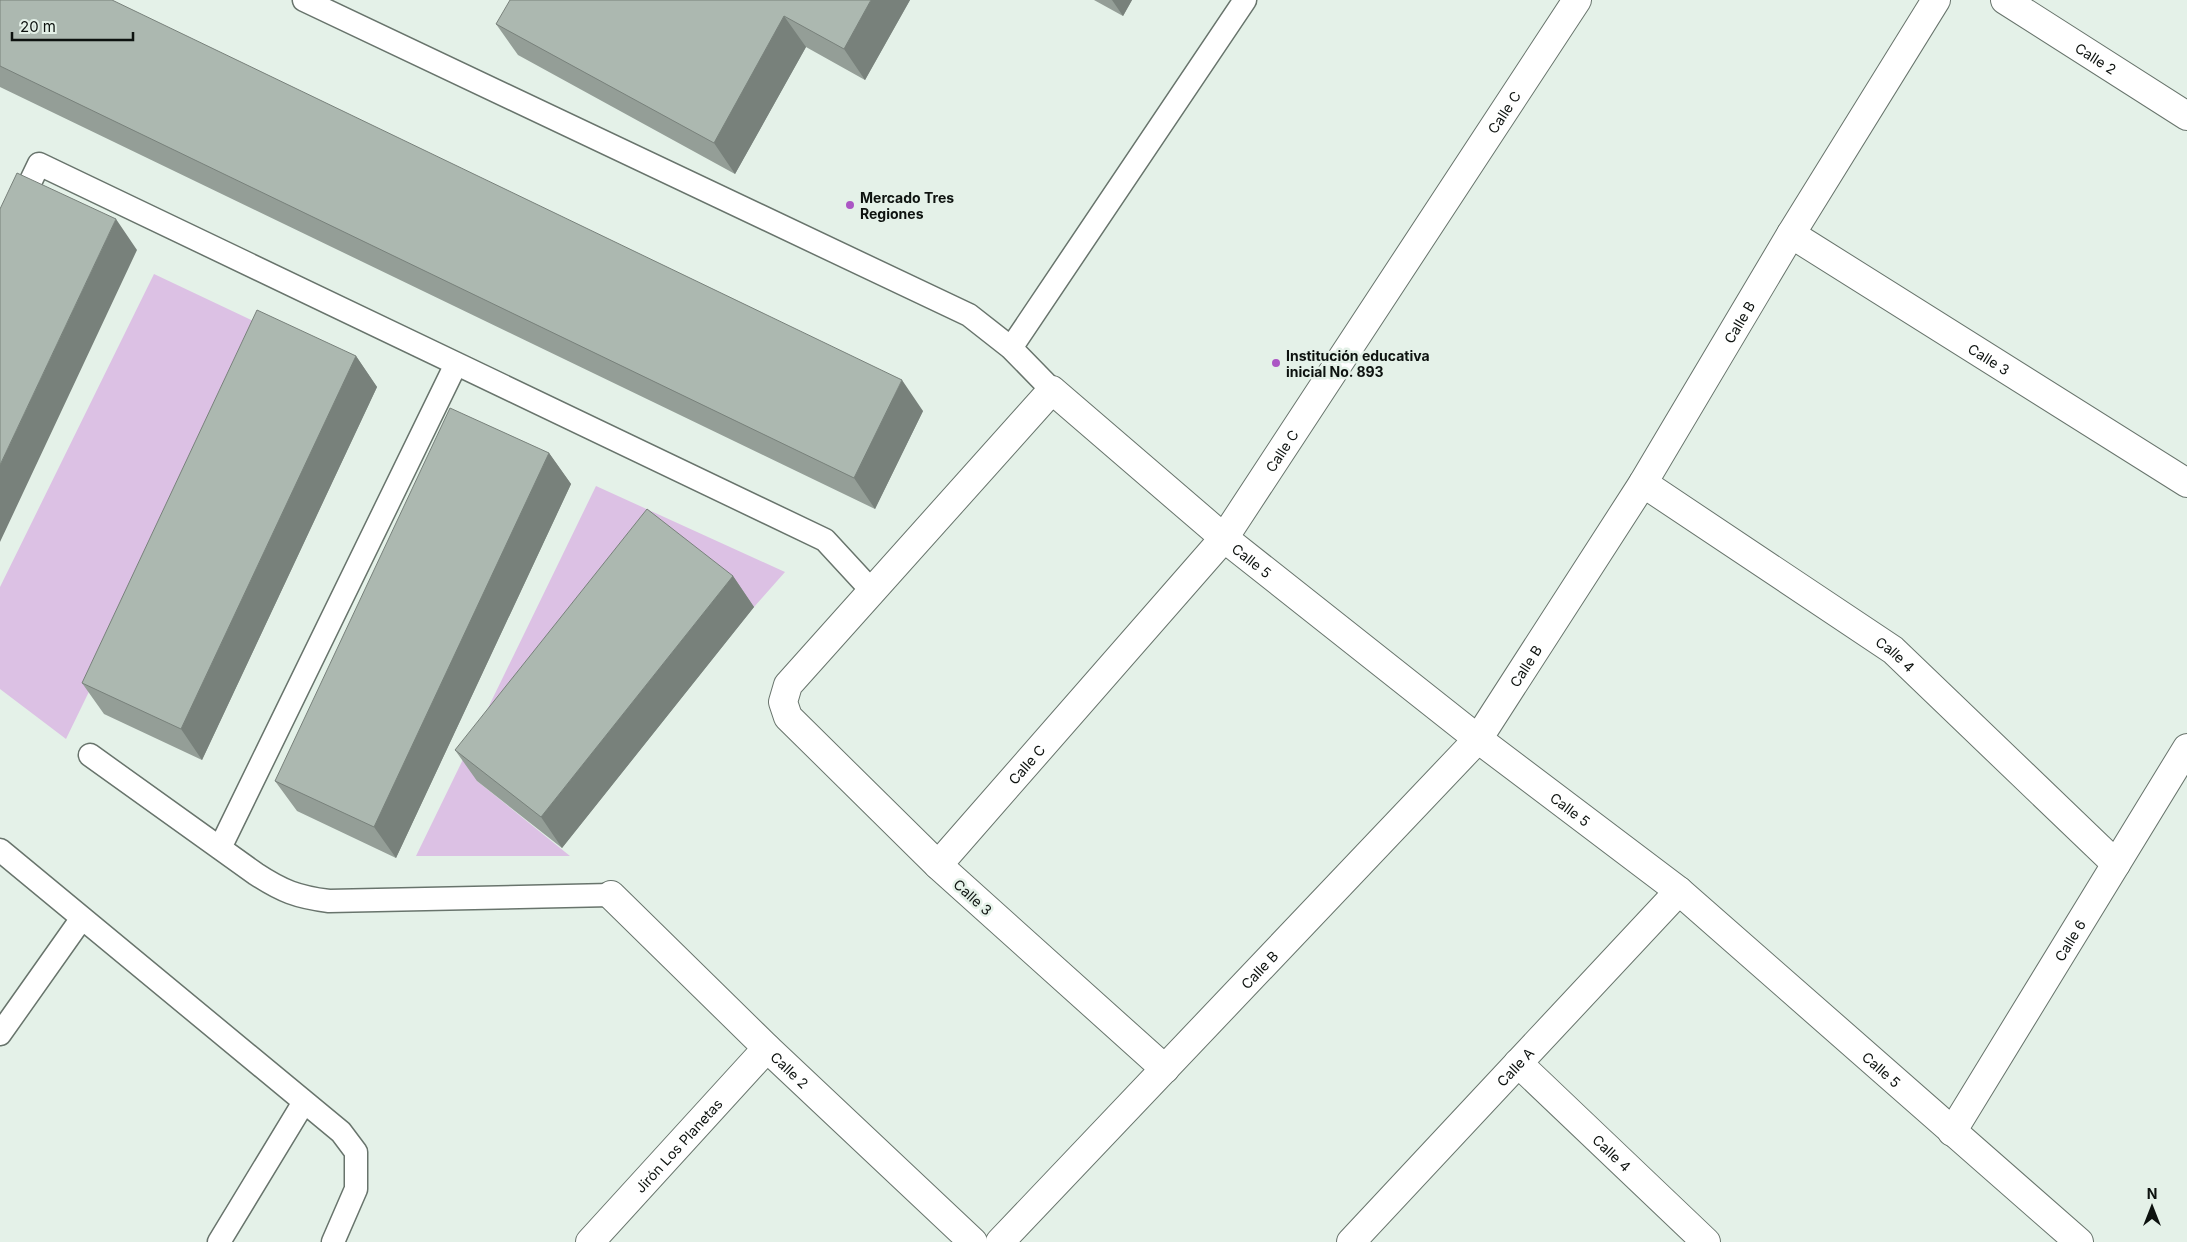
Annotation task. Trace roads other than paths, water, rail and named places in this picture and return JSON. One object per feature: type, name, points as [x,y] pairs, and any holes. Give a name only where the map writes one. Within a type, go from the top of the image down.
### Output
[{"type":"street","name":"Calle C","points":[[938,865],[1224,538],[1577,0]]},
{"type":"street","name":"Calle B","points":[[1000,1242],[1478,739],[1644,483],[1791,234],[1936,0]]},
{"type":"street","name":"Calle 2","points":[[2005,0],[2187,116]]},
{"type":"street","name":"Calle 3","points":[[1791,234],[2187,483]]},
{"type":"street","name":"Calle 5","points":[[1052,390],[1224,538],[1478,739],[1679,891],[2079,1242]]},
{"type":"street","points":[[873,592],[1052,390]]},
{"type":"street","name":"Calle 4","points":[[1644,483],[1893,650],[2116,864]]},
{"type":"street","name":"Calle 3","points":[[873,592],[788,685],[783,702],[788,717],[938,865],[1165,1069]]},
{"type":"street","name":"Calle 6","points":[[1952,1132],[2187,748]]},
{"type":"street","name":"Calle A","points":[[1351,1242],[1679,891]]},
{"type":"street","name":"Calle 2","points":[[611,895],[767,1048],[973,1242]]},
{"type":"street","name":"Jirón Los Planetas","points":[[590,1242],[767,1048]]},
{"type":"street","name":"Calle 4","points":[[1518,1063],[1706,1242]]},
{"type":"lane","points":[[304,0],[969,314],[1011,348],[1052,390]]},
{"type":"lane","points":[[1011,348],[1245,0]]},
{"type":"lane","points":[[0,245],[39,164],[825,540],[873,592]]},
{"type":"lane","points":[[220,848],[456,364]]},
{"type":"lane","points":[[90,755],[280,890],[304,898],[329,901],[611,895]]},
{"type":"lane","points":[[0,850],[341,1132],[356,1152],[356,1189],[333,1242]]},
{"type":"lane","points":[[0,1034],[82,918]]},
{"type":"lane","points":[[219,1242],[304,1102]]},
{"type":"place","name":"Mercado Tres Regiones","points":[[850,205]]},
{"type":"place","name":"Institución educativa inicial No. 893","points":[[1276,363]]}]
